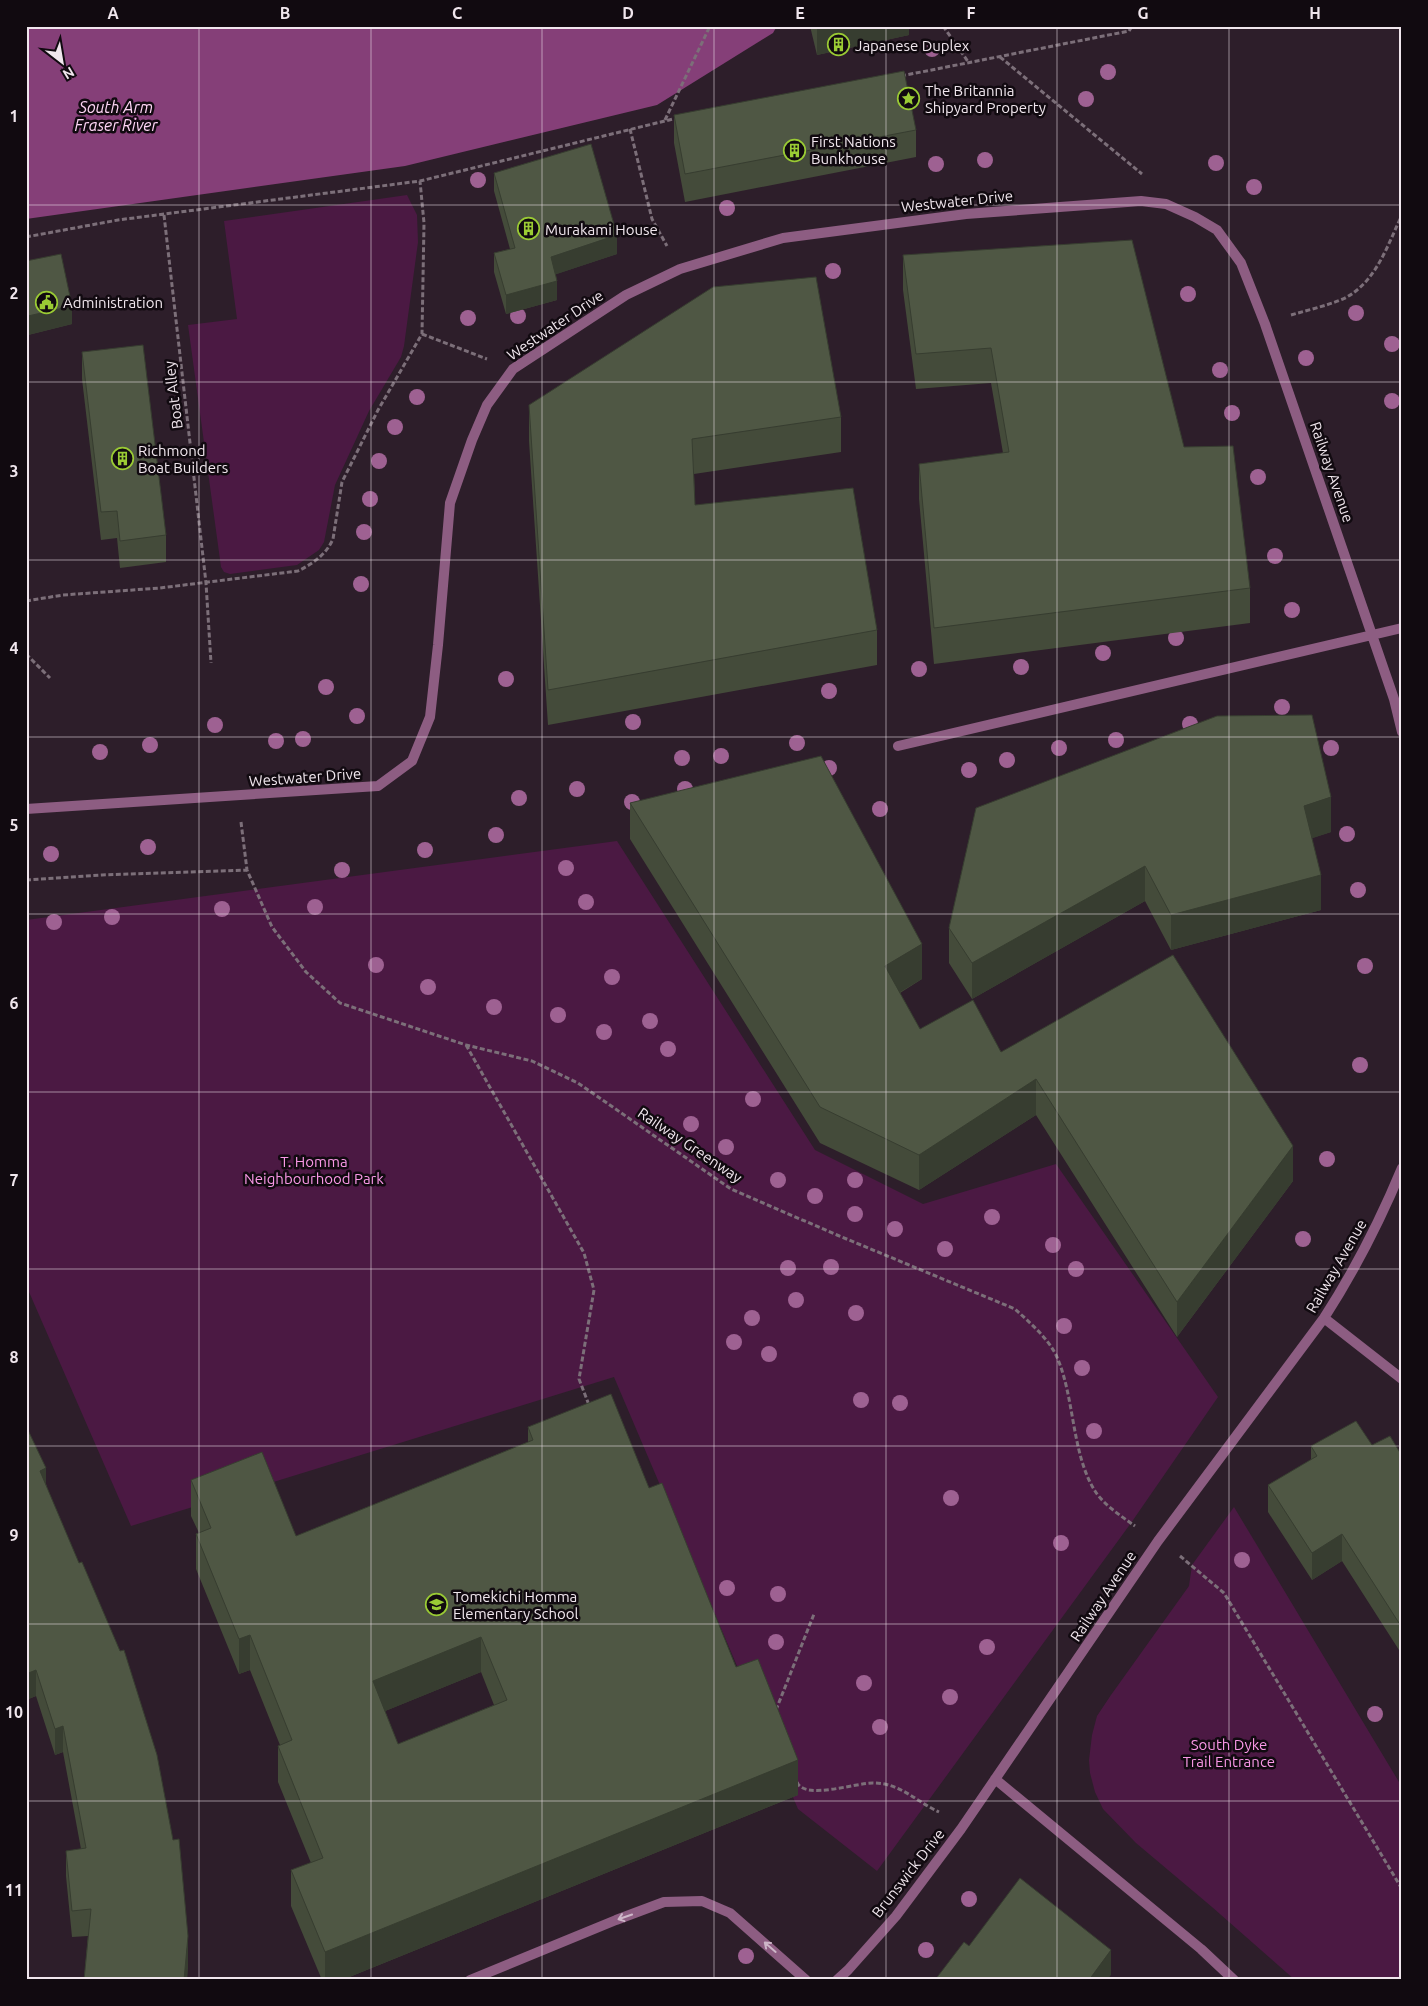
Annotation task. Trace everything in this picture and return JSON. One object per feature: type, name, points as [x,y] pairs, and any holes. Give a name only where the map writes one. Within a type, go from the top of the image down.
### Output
[{"type":"street","name":"Westwater Drive","points":[[26,809],[237,797],[378,786],[412,761],[430,717],[450,503],[472,440],[487,405],[514,368],[626,295],[680,269],[783,238],[966,214],[1141,201],[1166,204],[1195,217],[1217,230]]},
{"type":"street","name":"Railway Avenue","points":[[1217,230],[1241,263],[1265,324],[1394,699],[1402,732]]},
{"type":"street","points":[[898,746],[1402,628]]},
{"type":"street","name":"Railway Avenue","points":[[996,1779],[1158,1541],[1324,1318],[1348,1280],[1384,1211],[1402,1168]]},
{"type":"street","points":[[1324,1318],[1402,1379]]},
{"type":"street","points":[[996,1779],[1201,1949],[1234,1980]]},
{"type":"street","name":"Brunswick Drive","points":[[837,1980],[896,1916],[996,1779]]},
{"type":"street","points":[[470,1980],[664,1902],[702,1901],[730,1912],[806,1980]]},
{"type":"path","points":[[665,121],[710,26]]},
{"type":"path","points":[[943,26],[969,63]]},
{"type":"path","points":[[900,76],[1129,31],[1132,26]]},
{"type":"path","points":[[1000,56],[1142,174]]},
{"type":"path","points":[[26,237],[118,220],[420,182],[684,117]]},
{"type":"path","points":[[630,130],[652,219],[680,269]]},
{"type":"path","points":[[26,601],[63,594],[160,588],[298,571],[311,564],[329,548],[333,539],[342,482],[378,410],[422,334],[424,223],[420,182]]},
{"type":"path","name":"Boat Alley","points":[[164,215],[206,583],[212,663]]},
{"type":"path","points":[[1265,324],[1337,301],[1362,286],[1374,273],[1402,215]]},
{"type":"path","points":[[422,334],[514,368]]},
{"type":"path","points":[[26,654],[50,678]]},
{"type":"path","name":"Railway Greenway","points":[[237,797],[247,870],[272,927],[306,972],[340,1003],[466,1045],[532,1061],[578,1083],[731,1189],[837,1236],[1014,1310],[1036,1329],[1055,1354],[1068,1391],[1081,1456],[1095,1490],[1110,1507],[1131,1523]]},
{"type":"path","points":[[26,880],[102,875],[247,870]]},
{"type":"path","points":[[466,1045],[584,1254],[594,1290],[579,1379],[591,1409]]},
{"type":"path","points":[[1192,1565],[1224,1593],[1402,1889]]},
{"type":"path","points":[[776,1711],[814,1614]]},
{"type":"path","points":[[795,1778],[799,1786],[804,1789],[820,1790],[873,1782],[896,1786],[939,1813]]},
{"type":"green space","points":[[407,195],[417,215],[418,242],[404,346],[401,357],[369,411],[335,485],[324,542],[319,550],[297,565],[230,574],[224,572],[221,567],[188,325],[237,319],[224,221]]},
{"type":"green space","name":"T. Homma Neighbourhood Park","points":[[617,841],[815,1150],[923,1204],[1056,1164],[1218,1397],[1131,1523],[877,1871],[798,1809],[614,1377],[131,1526],[26,1285],[26,920]]},
{"type":"green space","name":"South Dyke Trail Entrance","points":[[1234,1507],[1402,1787],[1402,1980],[1295,1980],[1136,1843],[1103,1809],[1095,1792],[1089,1760],[1092,1735],[1097,1716],[1189,1586],[1192,1565]]},
{"type":"water","name":"South Arm Fraser River","points":[[26,26],[777,26],[773,33],[657,105],[405,166],[26,219]]},
{"type":"building","points":[[904,71],[916,130],[685,174],[674,115]]},
{"type":"building","points":[[591,144],[617,235],[551,257],[557,281],[506,295],[494,253],[515,248],[494,173]]},
{"type":"building","points":[[1132,240],[1184,447],[1233,446],[1250,588],[934,628],[919,464],[1009,452],[991,348],[916,354],[903,255]]},
{"type":"building","name":"Administration","points":[[61,254],[72,306],[28,316],[26,309],[26,261]]},
{"type":"building","points":[[816,277],[841,417],[692,439],[695,505],[853,488],[877,630],[548,690],[529,405],[713,287]]},
{"type":"building","name":"Richmond Boat Builders","points":[[143,345],[166,535],[120,541],[117,511],[101,512],[82,352]]},
{"type":"building","points":[[1312,715],[1331,797],[1304,806],[1321,875],[1171,915],[1145,866],[972,963],[949,928],[976,808],[1217,716]]},
{"type":"building","points":[[821,756],[922,944],[885,966],[920,1029],[973,1000],[1001,1052],[1173,955],[1293,1146],[1177,1302],[1036,1079],[919,1155],[820,1107],[630,803]]},
{"type":"building","points":[[611,1394],[649,1488],[662,1483],[736,1667],[758,1659],[798,1760],[325,1952],[291,1870],[323,1858],[278,1746],[292,1740],[250,1635],[239,1639],[196,1534],[211,1528],[191,1480],[262,1452],[296,1536],[533,1440],[528,1427]],"holes":[[[481,1637],[507,1700],[398,1744],[373,1681]]]},
{"type":"building","points":[[1356,1421],[1372,1445],[1390,1436],[1402,1456],[1402,1621],[1399,1623],[1342,1534],[1312,1553],[1268,1485],[1317,1456],[1311,1446]]},
{"type":"building","points":[[26,1426],[46,1468],[40,1471],[79,1563],[82,1562],[120,1651],[124,1650],[157,1755],[173,1840],[179,1839],[188,1936],[184,1980],[84,1980],[91,1909],[72,1911],[66,1851],[86,1848],[63,1726],[55,1729],[36,1670],[26,1674]]},
{"type":"building","points":[[1020,1878],[1111,1950],[1089,1980],[935,1980],[964,1942],[969,1946]]},
{"type":"place","name":"Japanese Duplex","points":[[839,45]]},
{"type":"place","name":"The Britannia Shipyard Property","points":[[909,99]]},
{"type":"place","name":"First Nations Bunkhouse","points":[[795,150]]},
{"type":"place","name":"Murakami House","points":[[529,229]]},
{"type":"place","name":"Administration","points":[[47,302]]},
{"type":"place","name":"Richmond Boat Builders","points":[[122,459]]},
{"type":"place","name":"Tomekichi Homma Elementary School","points":[[437,1605]]}]
